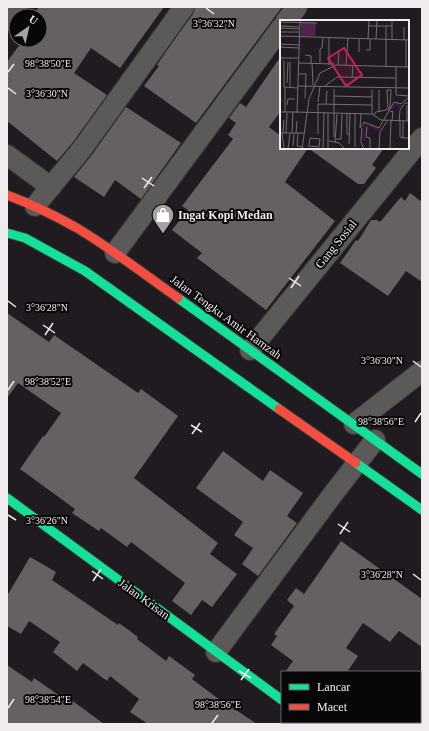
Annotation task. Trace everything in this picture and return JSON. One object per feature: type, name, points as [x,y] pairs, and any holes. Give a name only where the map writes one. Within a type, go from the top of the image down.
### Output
[{"type":"main road","name":"Jalan Tengku Amir Hamzah","points":[[7,195],[35,206],[77,228],[115,253],[422,474]]},
{"type":"main road","points":[[7,233],[24,238],[85,271],[422,510]]},
{"type":"main road","name":"Jalan Krisan","points":[[7,498],[281,699]]},
{"type":"street","points":[[7,21],[17,7]]},
{"type":"street","points":[[35,206],[82,149],[184,7]]},
{"type":"street","points":[[287,20],[297,7]]},
{"type":"street","points":[[115,253],[280,29]]},
{"type":"street","name":"Gang Sosial","points":[[250,350],[422,138]]},
{"type":"street","points":[[7,155],[51,187]]},
{"type":"street","points":[[354,424],[422,371]]},
{"type":"street","points":[[216,652],[375,440]]},
{"type":"building","points":[[164,7],[120,68],[91,48],[74,73],[107,95],[73,142],[57,161],[7,121],[7,62],[17,48],[48,48],[48,8],[38,8]]},
{"type":"building","points":[[195,7],[282,7],[196,123],[144,86],[159,66],[157,65],[165,53],[193,14]]},
{"type":"building","points":[[280,57],[280,112],[269,127],[280,135],[280,149],[307,149],[285,182],[335,221],[266,310],[197,258],[202,253],[172,230],[188,210],[182,206],[233,139],[228,135],[236,123],[229,118],[240,103],[246,107]]},
{"type":"building","points":[[126,107],[181,143],[141,199],[115,180],[104,197],[74,177]]},
{"type":"building","points":[[309,149],[383,149],[372,165],[376,168],[364,184],[358,184]]},
{"type":"building","points":[[410,193],[422,202],[422,282],[406,271],[388,296],[340,263],[356,240],[358,241],[371,220],[377,220],[380,222],[401,197],[405,201]]},
{"type":"building","points":[[7,313],[49,342],[54,335],[138,393],[141,389],[178,416],[134,478],[218,543],[210,554],[237,574],[212,607],[202,600],[191,615],[172,601],[185,583],[131,542],[127,547],[101,528],[99,531],[72,513],[75,509],[20,469],[61,413],[18,383],[7,398]]},
{"type":"building","points":[[223,451],[263,481],[270,470],[303,493],[287,516],[297,523],[258,576],[242,564],[253,548],[234,535],[243,522],[196,488]]},
{"type":"building","points":[[341,541],[422,599],[422,647],[399,631],[390,642],[363,623],[346,648],[358,656],[348,671],[286,671],[293,661],[271,645],[277,636],[274,634],[294,606],[287,600],[296,588],[304,594]]},
{"type":"building","points":[[30,557],[56,572],[52,580],[118,625],[119,623],[166,661],[169,656],[195,675],[192,679],[257,724],[148,724],[130,712],[139,699],[110,676],[107,681],[83,663],[77,671],[53,652],[60,642],[29,621],[21,634],[7,626],[7,596]]},
{"type":"building","points":[[7,665],[32,682],[34,678],[60,696],[62,693],[104,724],[7,724]]},
{"type":"traffic: fast","points":[[7,233],[25,238],[85,271],[279,409]]},
{"type":"traffic: fast","points":[[178,298],[422,474]]},
{"type":"traffic: fast","points":[[356,463],[422,510]]},
{"type":"traffic: fast","points":[[7,498],[281,699]]},
{"type":"traffic: jam","points":[[7,195],[42,210],[77,228],[116,253],[178,298]]},
{"type":"traffic: jam","points":[[279,409],[356,463]]},
{"type":"place","name":"Ingat Kopi Medan","points":[[163,234]]}]
